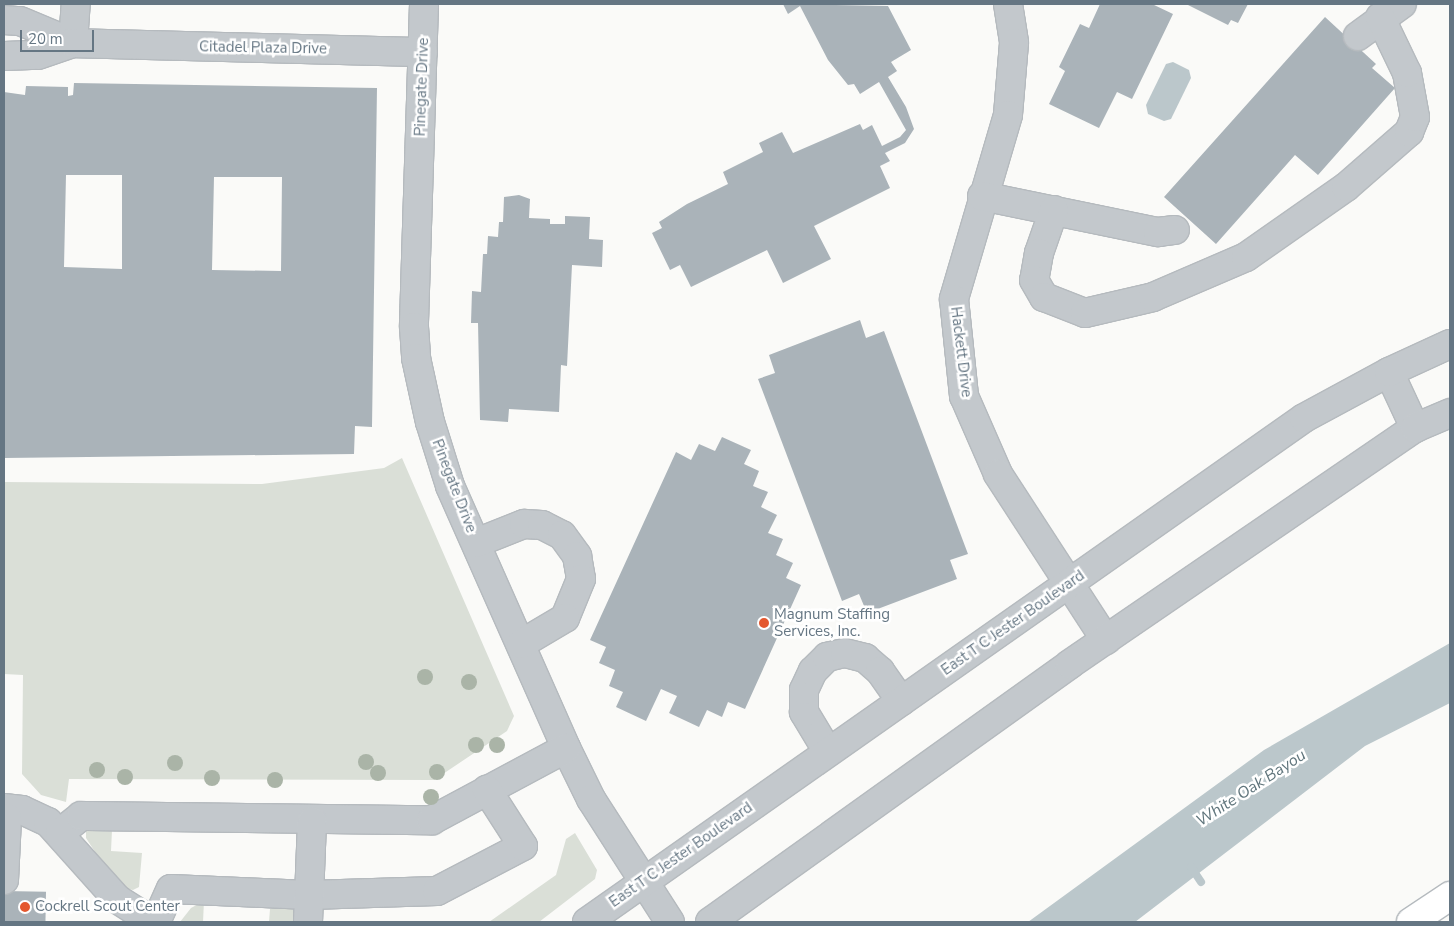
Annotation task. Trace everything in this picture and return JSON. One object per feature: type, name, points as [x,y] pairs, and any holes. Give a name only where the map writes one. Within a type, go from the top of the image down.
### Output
[{"type":"main road","points":[[1411,922],[1450,896]]},
{"type":"street","points":[[73,43],[76,4]]},
{"type":"street","name":"Pinegate Drive","points":[[424,4],[416,358],[430,422],[450,486],[566,748],[591,799],[642,882],[670,922]]},
{"type":"street","name":"Hackett Drive","points":[[1008,4],[1014,43],[1008,115],[982,196],[954,299],[964,396],[998,474],[1068,585],[1106,640]]},
{"type":"street","points":[[1054,210],[1039,253],[1034,280],[1044,297],[1085,313],[1153,297],[1246,257],[1346,188],[1409,132],[1415,118],[1407,73],[1391,11],[1358,36]]},
{"type":"street","name":"Citadel Plaza Drive","points":[[4,20],[20,21],[73,43]]},
{"type":"street","name":"Citadel Plaza Drive","points":[[4,56],[38,55],[73,43],[423,52]]},
{"type":"street","points":[[982,196],[1158,232],[1175,230]]},
{"type":"street","name":"East T C Jester Boulevard","points":[[587,922],[1304,418],[1389,372],[1450,344]]},
{"type":"street","points":[[1389,372],[1415,428]]},
{"type":"street","points":[[710,922],[1106,640],[1415,428],[1450,413]]},
{"type":"street","points":[[476,543],[524,524],[542,525],[562,535],[577,556],[581,579],[575,600],[565,618],[521,644]]},
{"type":"street","points":[[828,752],[804,712],[804,690],[813,671],[827,657],[846,653],[865,658],[880,671],[900,701]]},
{"type":"street","points":[[60,833],[80,816],[312,821],[432,820],[566,748]]},
{"type":"street","points":[[4,880],[6,813],[22,810],[48,822],[60,833],[117,899],[154,922],[171,889],[309,895],[437,891],[523,846],[487,790]]},
{"type":"street","points":[[308,922],[312,821]]},
{"type":"shaded area","points":[[402,458],[514,716],[507,731],[434,780],[69,779],[66,802],[41,795],[22,774],[23,675],[4,674],[4,482],[262,484],[384,468]]},
{"type":"shaded area","points":[[86,830],[112,830],[111,851],[142,853],[139,887],[133,890],[125,888],[105,867],[86,838]]},
{"type":"shaded area","points":[[575,833],[597,870],[595,879],[539,922],[489,922],[556,875],[566,839]]},
{"type":"shaded area","points":[[204,901],[203,922],[180,922],[191,908]]},
{"type":"shaded area","points":[[288,903],[304,909],[303,922],[269,922],[270,909]]},
{"type":"water","points":[[1173,62],[1189,70],[1191,78],[1171,119],[1164,121],[1148,114],[1146,105],[1166,64]]},
{"type":"water","name":"White Oak Bayou","points":[[1450,643],[1450,703],[1365,746],[1135,922],[1028,922],[1264,750]]},
{"type":"building","points":[[783,4],[888,6],[911,50],[891,62],[897,71],[888,77],[906,107],[914,129],[905,143],[885,153],[890,161],[880,166],[890,188],[814,226],[831,259],[783,283],[767,250],[691,287],[680,265],[670,270],[652,233],[662,228],[659,222],[687,204],[728,184],[723,172],[763,152],[759,143],[782,132],[793,153],[860,124],[863,130],[872,125],[882,146],[900,137],[906,130],[879,82],[860,94],[854,84],[848,85],[828,60],[800,6],[788,14]]},
{"type":"building","points":[[1100,4],[1152,4],[1173,14],[1132,99],[1117,92],[1099,128],[1049,104],[1065,71],[1059,67],[1080,24],[1089,28]]},
{"type":"building","points":[[1186,4],[1248,4],[1238,23],[1231,20],[1228,25]]},
{"type":"building","points":[[1325,17],[1376,64],[1372,68],[1395,88],[1318,175],[1295,155],[1216,244],[1164,197]]},
{"type":"building","points":[[74,83],[377,88],[372,427],[355,426],[354,454],[4,458],[4,92],[25,95],[26,86],[68,87],[68,96],[73,95]],"holes":[[[66,175],[122,175],[122,269],[64,267]],[[214,177],[282,177],[281,271],[212,270]]]},
{"type":"building","points":[[519,195],[530,199],[529,218],[550,219],[550,224],[565,224],[565,216],[590,217],[589,239],[603,240],[602,267],[572,265],[567,366],[561,365],[559,412],[509,409],[508,422],[480,420],[478,323],[471,323],[472,291],[481,292],[483,254],[487,254],[488,236],[498,237],[499,222],[503,222],[504,197]]},
{"type":"building","points":[[860,320],[866,338],[884,331],[968,554],[950,560],[957,579],[867,613],[859,594],[842,601],[758,379],[775,373],[769,355]]},
{"type":"building","points":[[722,437],[751,450],[744,464],[759,471],[753,486],[768,492],[761,507],[777,515],[768,533],[783,539],[776,555],[793,563],[786,578],[801,585],[745,709],[728,702],[722,717],[707,710],[699,727],[669,713],[677,696],[661,689],[646,721],[616,707],[623,692],[609,686],[615,670],[599,663],[606,647],[590,640],[676,452],[691,460],[699,444],[715,451]]},
{"type":"building","name":"Cockrell Scout Center","points":[[4,891],[46,892],[45,922],[4,922]]},
{"type":"waterway","points":[[1191,867],[1201,882]]},
{"type":"place","name":"Magnum Staffing Services, Inc.","points":[[764,623]]},
{"type":"place","name":"Cockrell Scout Center","points":[[25,907]]}]
